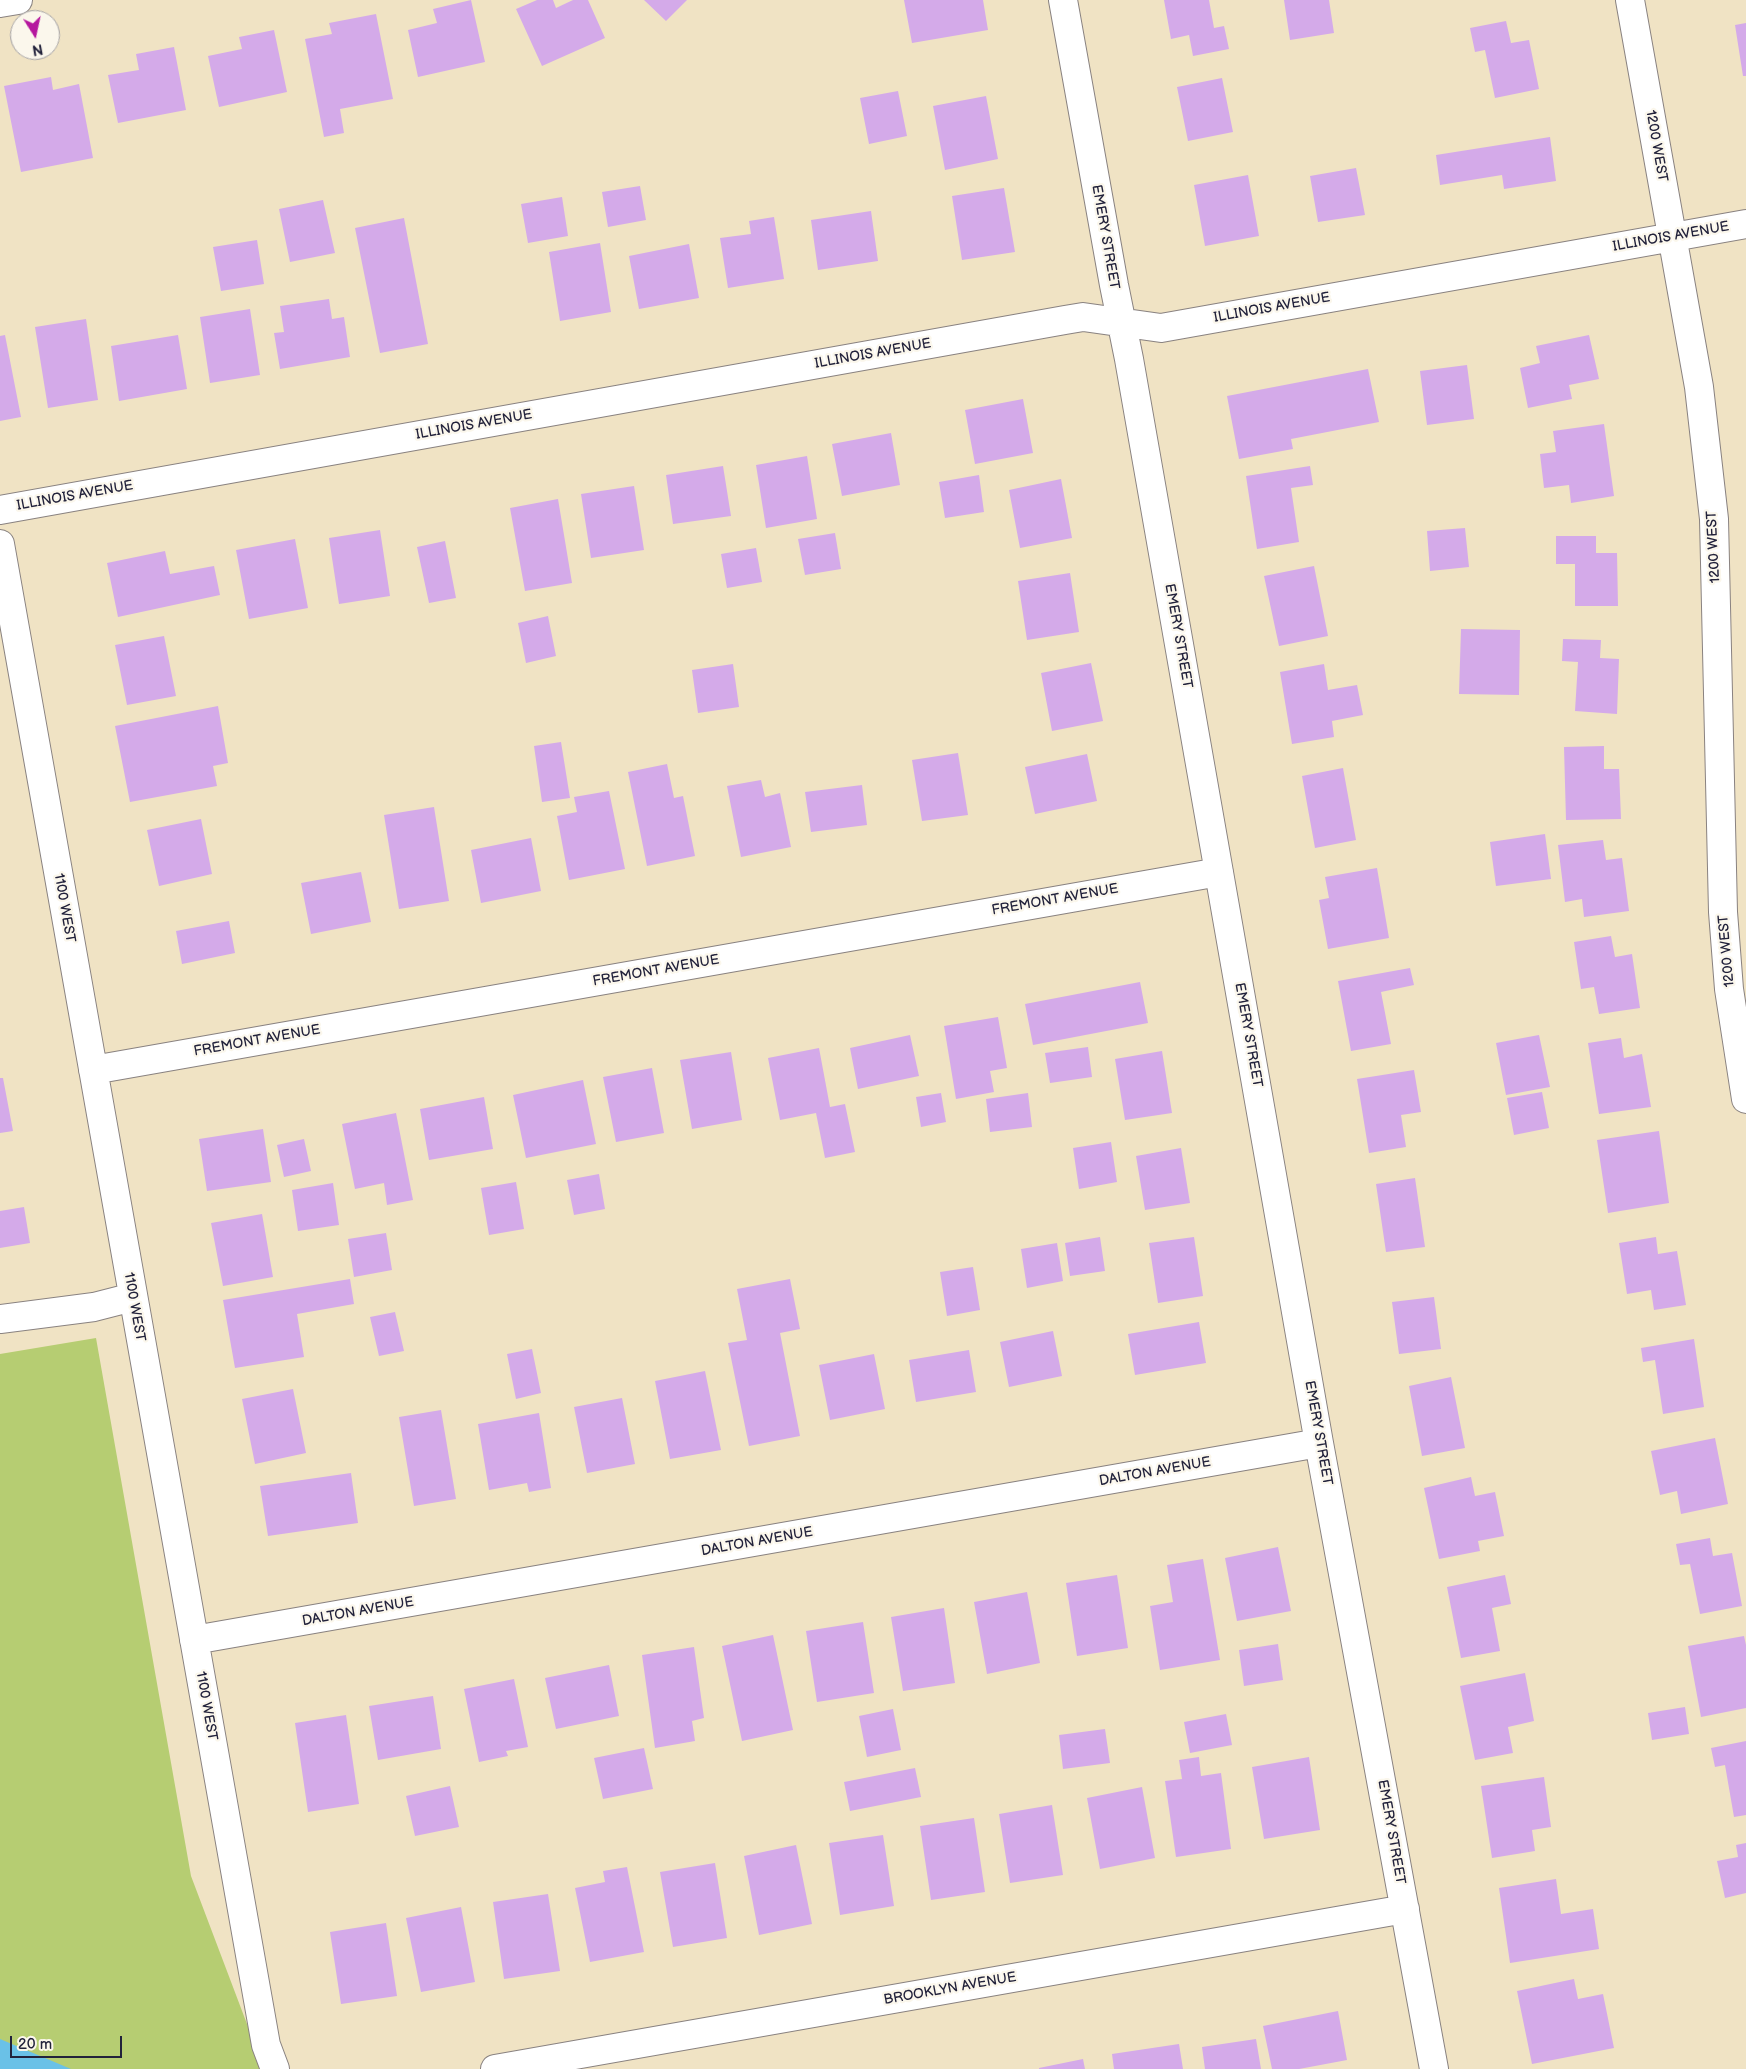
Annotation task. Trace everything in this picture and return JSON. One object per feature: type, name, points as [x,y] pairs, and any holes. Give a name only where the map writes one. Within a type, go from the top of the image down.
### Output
[{"type":"street","points":[[0,3],[18,0]]},
{"type":"street","name":"EMERY STREET","points":[[1063,0],[1131,369],[1319,1443],[1434,2069]]},
{"type":"street","name":"1200 WEST","points":[[1630,0],[1699,387],[1714,519],[1723,912],[1729,989],[1746,1098]]},
{"type":"street","name":"ILLINOIS AVENUE","points":[[0,510],[1083,317],[1161,328],[1746,224]]},
{"type":"street","name":"1100 WEST","points":[[0,544],[266,2045],[276,2069]]},
{"type":"street","name":"FREMONT AVENUE","points":[[93,1070],[1219,872]]},
{"type":"street","points":[[0,1319],[94,1307],[133,1297]]},
{"type":"street","name":"DALTON AVENUE","points":[[194,1640],[1319,1443]]},
{"type":"street","name":"BROOKLYN AVENUE","points":[[495,2069],[1405,1908]]},
{"type":"green space","points":[[96,1338],[191,1876],[264,2069],[0,2069],[0,1354]]},
{"type":"water","points":[[0,2039],[71,2069],[0,2069]]},
{"type":"building","points":[[471,0],[485,62],[418,77],[408,30],[437,23],[433,9]]},
{"type":"building","points":[[537,0],[553,0],[556,8],[573,0],[588,0],[605,38],[542,66],[516,9]]},
{"type":"building","points":[[644,0],[687,0],[666,21]]},
{"type":"building","points":[[904,0],[983,0],[988,30],[912,43]]},
{"type":"building","points":[[1164,0],[1209,0],[1214,28],[1224,26],[1229,49],[1193,56],[1189,35],[1171,39]]},
{"type":"building","points":[[1284,0],[1329,0],[1334,33],[1290,40]]},
{"type":"building","points":[[376,14],[393,99],[340,109],[344,133],[324,137],[305,39],[332,34],[329,23]]},
{"type":"building","points":[[1506,21],[1511,43],[1529,40],[1539,89],[1495,98],[1485,50],[1475,52],[1470,28]]},
{"type":"building","points":[[1746,23],[1746,76],[1743,76],[1735,25]]},
{"type":"building","points":[[274,30],[287,92],[219,107],[208,56],[242,49],[239,37]]},
{"type":"building","points":[[174,47],[186,110],[118,123],[108,75],[139,70],[136,54]]},
{"type":"building","points":[[51,77],[53,90],[79,84],[93,158],[21,172],[4,86]]},
{"type":"building","points":[[1222,78],[1233,132],[1188,141],[1177,87]]},
{"type":"building","points":[[898,91],[907,136],[869,144],[860,98]]},
{"type":"building","points":[[986,96],[998,159],[945,170],[933,106]]},
{"type":"building","points":[[1550,137],[1556,181],[1504,189],[1502,175],[1440,185],[1436,155]]},
{"type":"building","points":[[1356,168],[1365,215],[1318,222],[1310,176]]},
{"type":"building","points":[[1248,175],[1259,236],[1205,246],[1194,185]]},
{"type":"building","points":[[640,186],[646,220],[608,227],[602,192]]},
{"type":"building","points":[[1004,188],[1015,252],[962,260],[952,196]]},
{"type":"building","points":[[562,197],[568,236],[528,243],[521,204]]},
{"type":"building","points":[[323,200],[335,253],[290,262],[279,209]]},
{"type":"building","points":[[871,211],[878,261],[818,270],[811,220]]},
{"type":"building","points":[[774,217],[784,279],[728,288],[720,238],[751,234],[749,221]]},
{"type":"building","points":[[404,218],[428,344],[380,353],[355,228]]},
{"type":"building","points":[[257,240],[264,284],[221,291],[213,247]]},
{"type":"building","points":[[600,243],[611,312],[560,321],[549,252]]},
{"type":"building","points":[[689,244],[699,298],[639,309],[629,256]]},
{"type":"building","points":[[329,299],[332,319],[344,317],[350,357],[280,369],[274,333],[284,332],[280,306]]},
{"type":"building","points":[[250,309],[260,375],[210,383],[200,317]]},
{"type":"building","points":[[86,319],[98,400],[48,408],[35,327]]},
{"type":"building","points":[[5,335],[21,417],[0,421],[0,336]]},
{"type":"building","points":[[178,335],[187,389],[119,401],[111,346]]},
{"type":"building","points":[[1589,335],[1599,379],[1569,385],[1572,399],[1528,408],[1520,368],[1540,363],[1536,346]]},
{"type":"building","points":[[1467,365],[1474,419],[1427,425],[1420,371]]},
{"type":"building","points":[[1368,369],[1379,422],[1291,439],[1293,449],[1239,459],[1227,396]]},
{"type":"building","points":[[1023,399],[1033,453],[975,464],[965,410]]},
{"type":"building","points":[[1604,424],[1614,496],[1571,503],[1569,485],[1544,488],[1540,454],[1556,452],[1553,431]]},
{"type":"building","points":[[891,433],[900,485],[842,496],[832,444]]},
{"type":"building","points":[[807,456],[817,519],[766,528],[756,465]]},
{"type":"building","points":[[723,466],[731,516],[673,524],[666,475]]},
{"type":"building","points":[[1310,466],[1313,485],[1291,488],[1299,542],[1257,549],[1246,476]]},
{"type":"building","points":[[979,475],[984,512],[945,518],[939,482]]},
{"type":"building","points":[[1061,479],[1072,538],[1020,548],[1009,490]]},
{"type":"building","points":[[634,486],[644,550],[591,558],[581,494]]},
{"type":"building","points":[[558,499],[572,583],[525,591],[510,508]]},
{"type":"building","points":[[1465,528],[1469,567],[1430,571],[1427,531]]},
{"type":"building","points":[[380,530],[390,596],[339,604],[329,538]]},
{"type":"building","points":[[835,533],[841,569],[805,575],[798,539]]},
{"type":"building","points":[[1556,536],[1596,536],[1596,553],[1617,553],[1618,606],[1575,606],[1575,564],[1556,564]]},
{"type":"building","points":[[295,539],[308,608],[249,619],[236,550]]},
{"type":"building","points":[[445,541],[456,598],[429,603],[417,547]]},
{"type":"building","points":[[756,548],[762,582],[727,588],[721,554]]},
{"type":"building","points":[[165,551],[170,574],[214,566],[220,595],[118,617],[107,563]]},
{"type":"building","points":[[1314,566],[1328,636],[1279,646],[1264,576]]},
{"type":"building","points":[[1070,573],[1079,632],[1027,640],[1018,581]]},
{"type":"building","points":[[548,616],[556,656],[526,663],[518,623]]},
{"type":"building","points":[[1461,629],[1520,630],[1519,695],[1459,694]]},
{"type":"building","points":[[164,636],[176,696],[127,705],[115,645]]},
{"type":"building","points":[[1563,639],[1601,640],[1600,658],[1619,659],[1617,714],[1575,711],[1578,662],[1562,661]]},
{"type":"building","points":[[1091,663],[1103,721],[1052,731],[1041,673]]},
{"type":"building","points":[[733,664],[739,707],[698,713],[692,670]]},
{"type":"building","points":[[1324,664],[1328,690],[1357,685],[1363,715],[1332,721],[1334,737],[1292,744],[1280,672]]},
{"type":"building","points":[[218,706],[228,763],[213,766],[217,786],[130,802],[115,726]]},
{"type":"building","points":[[561,742],[570,798],[542,802],[534,746]]},
{"type":"building","points":[[1604,746],[1604,769],[1619,769],[1621,819],[1566,820],[1564,747]]},
{"type":"building","points":[[958,753],[968,815],[922,821],[912,760]]},
{"type":"building","points":[[1087,754],[1097,801],[1035,814],[1025,767]]},
{"type":"building","points":[[667,764],[674,798],[683,796],[695,856],[647,866],[628,772]]},
{"type":"building","points":[[1343,768],[1356,840],[1315,848],[1302,776]]},
{"type":"building","points":[[761,780],[765,797],[780,793],[791,847],[741,857],[727,786]]},
{"type":"building","points":[[862,785],[867,825],[811,832],[805,792]]},
{"type":"building","points":[[609,791],[625,869],[569,880],[557,816],[577,812],[574,797]]},
{"type":"building","points":[[434,807],[449,901],[399,909],[384,815]]},
{"type":"building","points":[[201,819],[212,874],[159,886],[147,830]]},
{"type":"building","points":[[1545,834],[1551,879],[1496,886],[1490,842]]},
{"type":"building","points":[[531,838],[541,891],[481,903],[471,850]]},
{"type":"building","points":[[1603,840],[1606,860],[1622,858],[1629,911],[1584,917],[1582,899],[1565,902],[1558,845]]},
{"type":"building","points":[[1377,868],[1389,938],[1328,949],[1319,900],[1329,898],[1325,877]]},
{"type":"building","points":[[361,872],[371,922],[311,934],[301,883]]},
{"type":"building","points":[[229,921],[235,953],[182,964],[176,931]]},
{"type":"building","points":[[1611,936],[1615,957],[1632,954],[1640,1008],[1599,1014],[1594,987],[1581,989],[1574,942]]},
{"type":"building","points":[[1410,968],[1414,985],[1381,992],[1391,1044],[1351,1051],[1338,981]]},
{"type":"building","points":[[1140,982],[1148,1023],[1033,1045],[1025,1004]]},
{"type":"building","points":[[998,1017],[1007,1068],[990,1071],[994,1092],[956,1099],[944,1026]]},
{"type":"building","points":[[910,1035],[919,1076],[858,1089],[850,1048]]},
{"type":"building","points":[[1539,1035],[1550,1087],[1506,1095],[1496,1043]]},
{"type":"building","points":[[1621,1038],[1624,1058],[1642,1054],[1651,1107],[1599,1114],[1588,1043]]},
{"type":"building","points":[[1088,1047],[1092,1077],[1050,1083],[1045,1053]]},
{"type":"building","points":[[819,1048],[830,1107],[845,1104],[855,1152],[825,1158],[816,1113],[780,1120],[768,1058]]},
{"type":"building","points":[[1162,1051],[1172,1113],[1125,1120],[1115,1059]]},
{"type":"building","points":[[731,1052],[742,1120],[692,1129],[680,1060]]},
{"type":"building","points":[[652,1068],[664,1133],[616,1142],[603,1077]]},
{"type":"building","points":[[1414,1070],[1421,1112],[1401,1115],[1406,1147],[1369,1153],[1357,1079]]},
{"type":"building","points":[[0,1078],[3,1078],[13,1131],[0,1133]]},
{"type":"building","points":[[583,1080],[596,1144],[526,1158],[513,1095]]},
{"type":"building","points":[[1542,1092],[1549,1128],[1514,1135],[1507,1098]]},
{"type":"building","points":[[941,1093],[946,1122],[921,1127],[916,1097]]},
{"type":"building","points":[[1028,1093],[1032,1127],[990,1132],[986,1099]]},
{"type":"building","points":[[484,1097],[493,1149],[429,1160],[420,1109]]},
{"type":"building","points":[[396,1113],[413,1200],[387,1205],[384,1183],[355,1189],[342,1124]]},
{"type":"building","points":[[263,1129],[271,1182],[207,1191],[199,1139]]},
{"type":"building","points":[[1659,1131],[1669,1203],[1608,1213],[1597,1140]]},
{"type":"building","points":[[304,1139],[311,1171],[284,1177],[277,1145]]},
{"type":"building","points":[[1111,1142],[1117,1182],[1079,1189],[1073,1148]]},
{"type":"building","points":[[1181,1148],[1190,1203],[1145,1210],[1136,1156]]},
{"type":"building","points":[[599,1174],[605,1209],[574,1215],[567,1180]]},
{"type":"building","points":[[1415,1178],[1425,1247],[1386,1252],[1376,1184]]},
{"type":"building","points":[[516,1182],[524,1229],[489,1235],[481,1188]]},
{"type":"building","points":[[333,1183],[339,1225],[298,1231],[292,1190]]},
{"type":"building","points":[[24,1207],[30,1243],[0,1248],[0,1211]]},
{"type":"building","points":[[262,1214],[273,1277],[223,1286],[211,1223]]},
{"type":"building","points":[[386,1233],[392,1270],[354,1277],[348,1239]]},
{"type":"building","points":[[1100,1237],[1105,1271],[1070,1276],[1065,1243]]},
{"type":"building","points":[[1194,1237],[1203,1296],[1158,1303],[1149,1243]]},
{"type":"building","points":[[1656,1237],[1658,1254],[1677,1251],[1686,1305],[1654,1310],[1651,1290],[1627,1294],[1619,1243]]},
{"type":"building","points":[[1057,1243],[1063,1281],[1027,1288],[1021,1249]]},
{"type":"building","points":[[973,1267],[980,1310],[947,1316],[940,1272]]},
{"type":"building","points":[[350,1279],[354,1304],[297,1314],[304,1357],[235,1368],[223,1300]]},
{"type":"building","points":[[790,1279],[800,1329],[780,1333],[800,1436],[749,1446],[728,1343],[747,1340],[737,1289]]},
{"type":"building","points":[[1434,1297],[1441,1349],[1399,1354],[1392,1302]]},
{"type":"building","points":[[395,1312],[404,1351],[379,1356],[370,1317]]},
{"type":"building","points":[[1199,1322],[1206,1363],[1135,1375],[1128,1334]]},
{"type":"building","points":[[1053,1331],[1062,1376],[1009,1387],[1000,1342]]},
{"type":"building","points":[[1694,1339],[1704,1407],[1663,1414],[1655,1360],[1643,1362],[1641,1348]]},
{"type":"building","points":[[532,1349],[541,1393],[516,1399],[507,1354]]},
{"type":"building","points":[[969,1350],[976,1392],[916,1402],[909,1360]]},
{"type":"building","points":[[874,1354],[885,1409],[830,1420],[819,1365]]},
{"type":"building","points":[[705,1371],[721,1450],[670,1459],[655,1381]]},
{"type":"building","points":[[1451,1377],[1465,1448],[1422,1456],[1409,1386]]},
{"type":"building","points":[[293,1389],[306,1453],[255,1464],[242,1399]]},
{"type":"building","points":[[622,1398],[635,1464],[587,1473],[574,1407]]},
{"type":"building","points":[[441,1410],[456,1499],[414,1506],[399,1417]]},
{"type":"building","points":[[539,1413],[551,1488],[529,1492],[527,1483],[489,1490],[478,1424]]},
{"type":"building","points":[[1715,1438],[1728,1504],[1681,1514],[1677,1491],[1660,1495],[1651,1451]]},
{"type":"building","points":[[351,1473],[358,1523],[268,1536],[260,1486]]},
{"type":"building","points":[[1471,1477],[1475,1496],[1495,1492],[1504,1536],[1478,1541],[1480,1551],[1439,1559],[1424,1488]]},
{"type":"building","points":[[1710,1538],[1713,1556],[1732,1553],[1742,1606],[1700,1614],[1690,1564],[1680,1565],[1676,1544]]},
{"type":"building","points":[[1278,1547],[1291,1611],[1237,1621],[1225,1558]]},
{"type":"building","points":[[1203,1559],[1220,1660],[1160,1670],[1150,1606],[1173,1602],[1167,1565]]},
{"type":"building","points":[[1117,1575],[1128,1648],[1077,1656],[1066,1583]]},
{"type":"building","points":[[1505,1575],[1511,1604],[1492,1608],[1500,1651],[1461,1658],[1447,1587]]},
{"type":"building","points":[[1027,1592],[1040,1663],[987,1674],[974,1602]]},
{"type":"building","points":[[944,1608],[955,1683],[903,1691],[891,1617]]},
{"type":"building","points":[[863,1622],[874,1693],[817,1702],[806,1631]]},
{"type":"building","points":[[773,1635],[793,1730],[742,1741],[722,1646]]},
{"type":"building","points":[[1744,1636],[1746,1645],[1746,1708],[1701,1717],[1688,1646]]},
{"type":"building","points":[[1278,1644],[1283,1680],[1244,1686],[1239,1650]]},
{"type":"building","points":[[694,1647],[704,1718],[692,1721],[695,1741],[655,1748],[642,1655]]},
{"type":"building","points":[[609,1665],[619,1716],[556,1729],[545,1678]]},
{"type":"building","points":[[1525,1673],[1534,1721],[1508,1727],[1513,1753],[1475,1760],[1460,1686]]},
{"type":"building","points":[[514,1679],[528,1747],[506,1751],[508,1756],[479,1762],[464,1689]]},
{"type":"building","points":[[433,1696],[441,1749],[378,1760],[369,1706]]},
{"type":"building","points":[[1685,1707],[1689,1734],[1652,1740],[1648,1713]]},
{"type":"building","points":[[893,1709],[901,1750],[867,1757],[859,1716]]},
{"type":"building","points":[[1226,1714],[1232,1745],[1190,1753],[1184,1722]]},
{"type":"building","points":[[346,1715],[359,1804],[308,1812],[295,1723]]},
{"type":"building","points":[[1105,1729],[1110,1763],[1063,1769],[1059,1735]]},
{"type":"building","points":[[1746,1741],[1746,1815],[1734,1817],[1725,1765],[1715,1767],[1711,1748]]},
{"type":"building","points":[[644,1748],[653,1789],[603,1799],[594,1758]]},
{"type":"building","points":[[1199,1757],[1201,1776],[1221,1773],[1231,1849],[1176,1857],[1165,1781],[1182,1779],[1179,1760]]},
{"type":"building","points":[[1309,1757],[1320,1830],[1264,1839],[1252,1767]]},
{"type":"building","points":[[915,1768],[921,1797],[850,1811],[844,1782]]},
{"type":"building","points":[[1544,1777],[1551,1827],[1532,1830],[1535,1851],[1492,1858],[1481,1786]]},
{"type":"building","points":[[450,1786],[459,1827],[415,1836],[406,1796]]},
{"type":"building","points":[[1142,1787],[1155,1858],[1100,1869],[1087,1798]]},
{"type":"building","points":[[1052,1805],[1063,1875],[1010,1883],[999,1814]]},
{"type":"building","points":[[974,1818],[985,1892],[931,1900],[920,1826]]},
{"type":"building","points":[[883,1835],[894,1906],[840,1915],[829,1843]]},
{"type":"building","points":[[1746,1843],[1746,1893],[1725,1898],[1717,1861],[1738,1857],[1736,1845]]},
{"type":"building","points":[[796,1845],[812,1924],[759,1935],[744,1856]]},
{"type":"building","points":[[715,1863],[727,1938],[673,1947],[660,1872]]},
{"type":"building","points":[[627,1867],[644,1952],[590,1962],[575,1888],[605,1882],[603,1871]]},
{"type":"building","points":[[1556,1879],[1561,1914],[1593,1909],[1599,1949],[1510,1963],[1499,1888]]},
{"type":"building","points":[[548,1894],[560,1971],[504,1979],[493,1902]]},
{"type":"building","points":[[461,1907],[475,1982],[421,1992],[406,1918]]},
{"type":"building","points":[[386,1923],[397,1996],[341,2004],[330,1932]]},
{"type":"building","points":[[1574,1979],[1578,1999],[1603,1994],[1614,2048],[1532,2064],[1517,1991]]},
{"type":"building","points":[[1338,2011],[1347,2060],[1299,2069],[1272,2069],[1263,2026]]},
{"type":"building","points":[[1256,2039],[1261,2069],[1205,2069],[1202,2047]]},
{"type":"building","points":[[1179,2044],[1183,2069],[1114,2069],[1112,2054]]},
{"type":"building","points":[[1083,2059],[1085,2069],[1039,2069],[1039,2068]]}]
